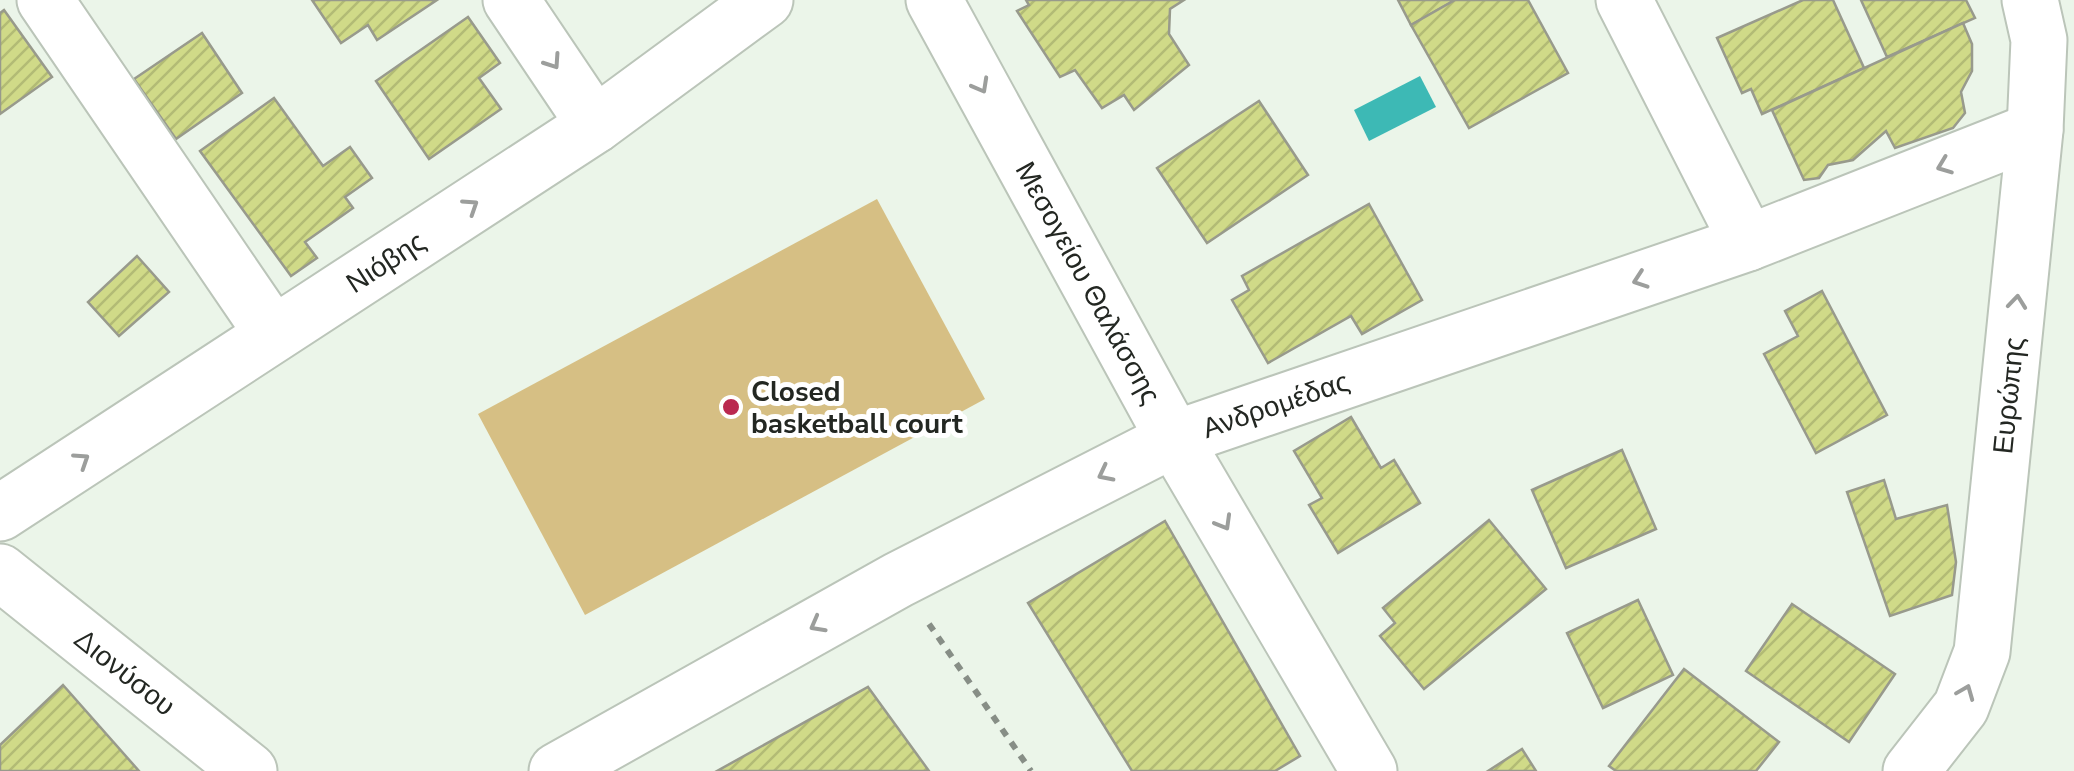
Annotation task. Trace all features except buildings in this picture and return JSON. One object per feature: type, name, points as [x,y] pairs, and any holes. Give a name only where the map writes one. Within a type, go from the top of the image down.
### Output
[{"type":"street","points":[[45,0],[274,334]]},
{"type":"street","points":[[512,0],[596,124]]},
{"type":"street","name":"Νιόβης","points":[[0,513],[596,124],[765,0]]},
{"type":"street","name":"Μεσογείου Θαλάσσης","points":[[934,0],[1174,438],[1370,771]]},
{"type":"street","points":[[1624,0],[1748,243]]},
{"type":"street","name":"Ευρώπης","points":[[1911,771],[1960,707],[1982,652],[2035,130],[2038,40],[2030,0]]},
{"type":"street","name":"Ανδρομέδας","points":[[558,771],[898,580],[1174,438],[1748,243],[2035,130]]},
{"type":"street","name":"Διονύσου","points":[[0,572],[248,771]]},
{"type":"path","points":[[898,580],[1031,771]]},
{"type":"shaded area","name":"Closed basketball court","points":[[877,199],[985,399],[585,615],[478,414]]},
{"type":"water","points":[[1420,76],[1436,107],[1369,141],[1354,110]]},
{"type":"place","name":"Closed basketball court","points":[[731,407]]}]
